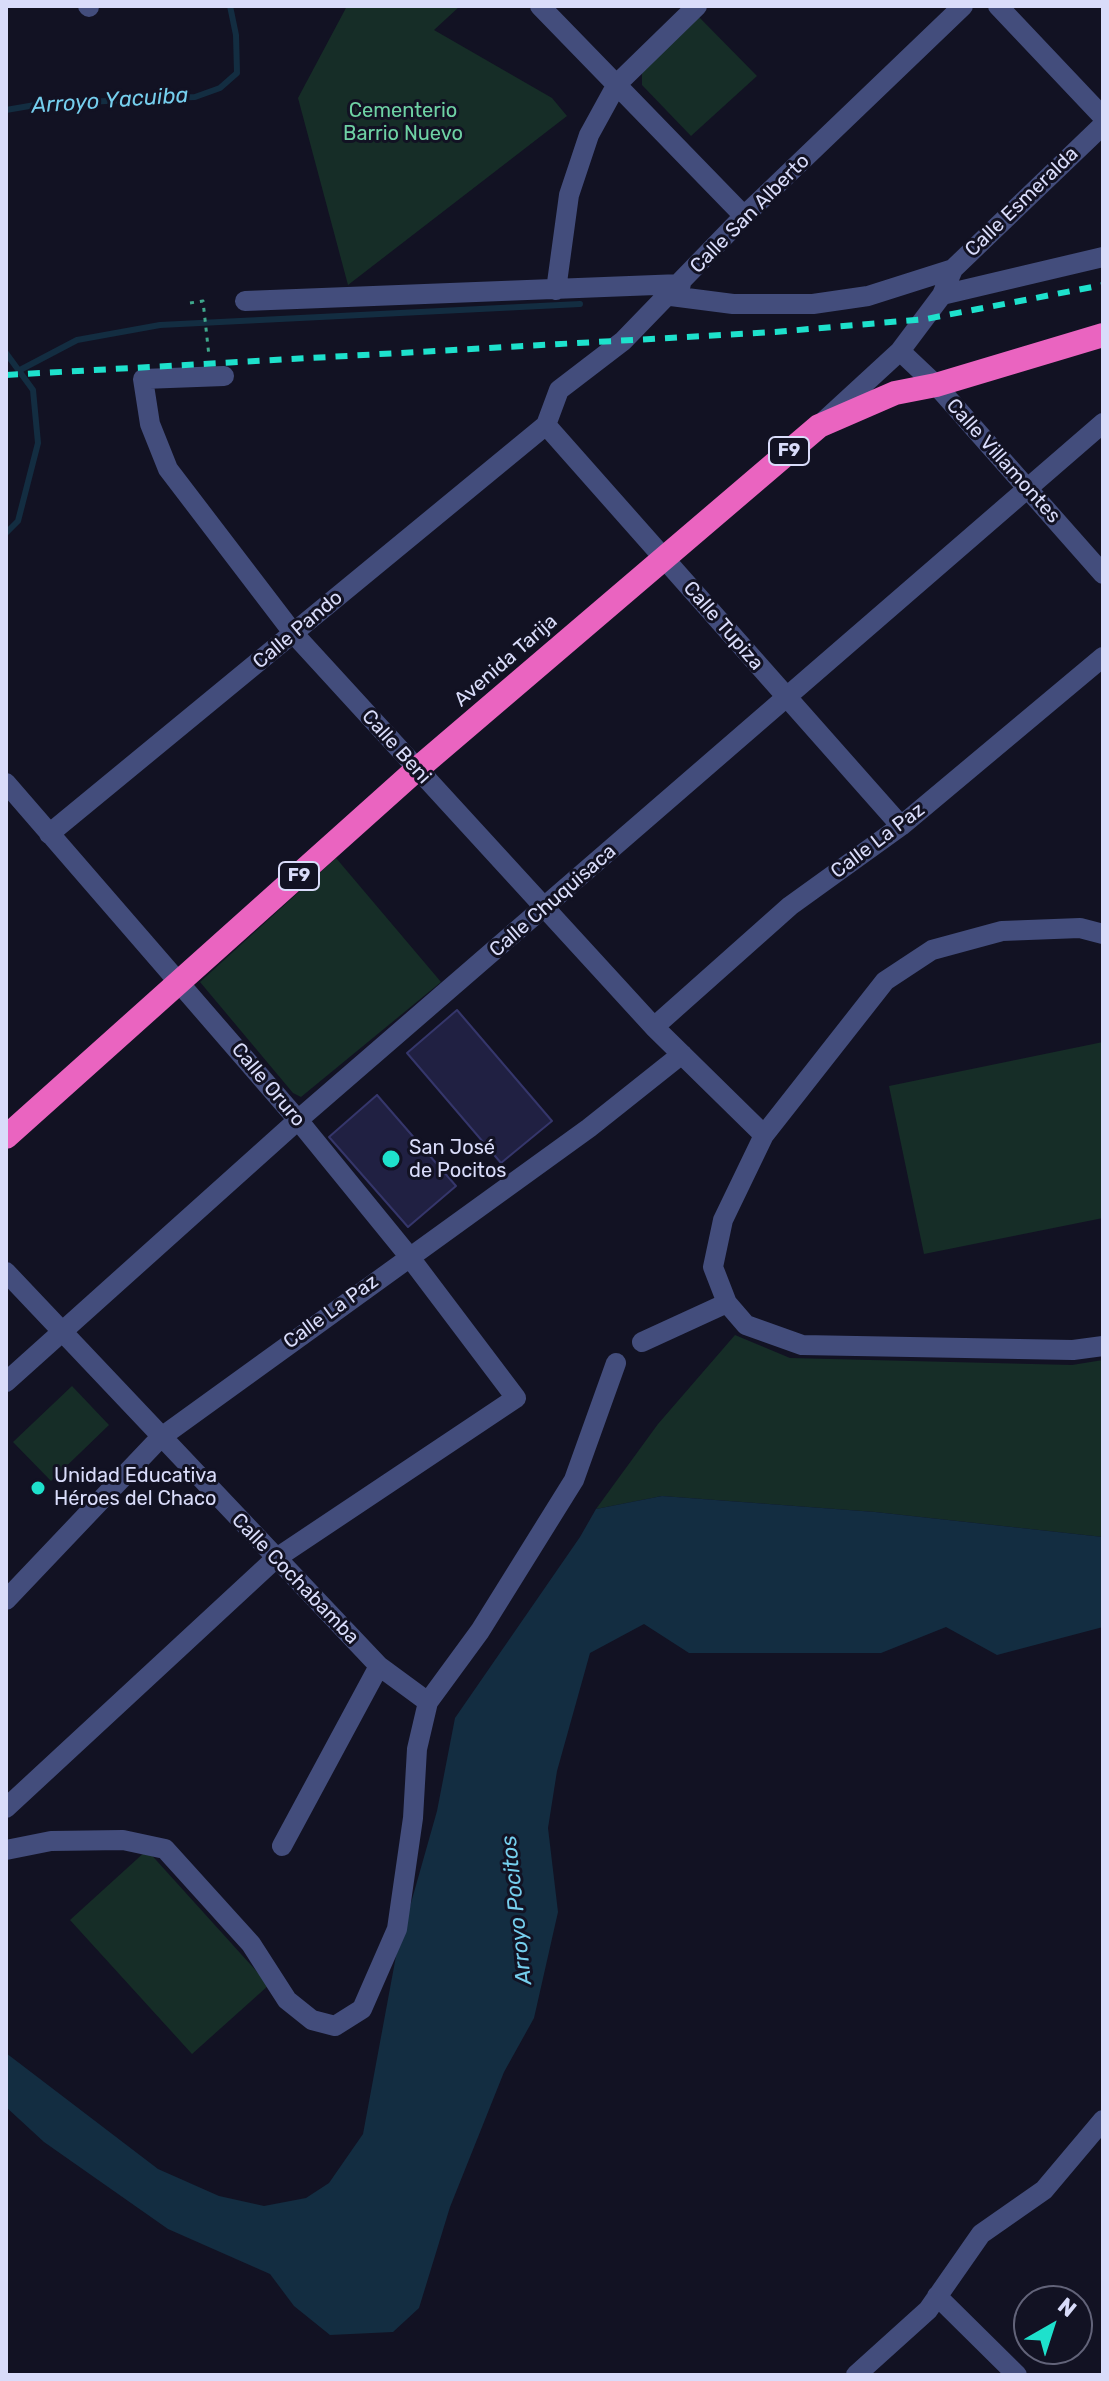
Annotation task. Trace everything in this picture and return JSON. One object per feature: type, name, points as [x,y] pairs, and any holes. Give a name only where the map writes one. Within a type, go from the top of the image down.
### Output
[{"type":"highway","name":"Avenida Tarija","points":[[6,1137],[416,770],[819,426],[883,397],[936,385],[1103,335]]},
{"type":"street","points":[[540,6],[744,216]]},
{"type":"street","points":[[556,290],[569,195],[589,135],[617,84],[697,6]]},
{"type":"street","name":"Calle San Alberto","points":[[546,425],[559,390],[623,341],[676,290],[744,216],[963,6]]},
{"type":"street","points":[[998,6],[1103,117]]},
{"type":"street","name":"Calle Esmeralda","points":[[819,426],[900,351],[942,295],[953,269],[1103,125]]},
{"type":"street","points":[[942,295],[1103,257]]},
{"type":"street","points":[[245,301],[556,290],[676,290],[733,304],[813,304],[868,296],[953,269]]},
{"type":"street","name":"Calle Villamontes","points":[[900,351],[936,385],[1103,574]]},
{"type":"street","name":"Calle Beni","points":[[224,376],[143,379],[150,424],[168,469],[294,634],[654,1027],[764,1135]]},
{"type":"street","name":"Calle Chuquisaca","points":[[6,1382],[298,1120],[1103,423]]},
{"type":"street","name":"Calle Tupiza","points":[[546,425],[901,826]]},
{"type":"street","name":"Calle Pando","points":[[49,834],[546,425]]},
{"type":"street","name":"Calle La Paz","points":[[654,1027],[790,906],[901,826],[1103,657]]},
{"type":"street","name":"Calle Oruro","points":[[6,783],[298,1120],[408,1255],[516,1398],[275,1559]]},
{"type":"street","points":[[1103,934],[1080,928],[1002,931],[932,950],[885,981],[764,1135],[723,1220],[713,1267],[727,1303],[746,1325],[802,1345],[1073,1350],[1103,1346]]},
{"type":"street","name":"Calle La Paz","points":[[6,1600],[160,1438],[408,1255],[589,1128],[682,1054]]},
{"type":"street","name":"Calle Cochabamba","points":[[6,1272],[379,1666],[428,1702]]},
{"type":"street","points":[[642,1342],[727,1303]]},
{"type":"street","points":[[6,1850],[51,1841],[123,1840],[165,1849],[251,1944],[287,2000],[312,2020],[335,2026],[362,2009],[397,1929],[413,1818],[417,1749],[428,1702],[480,1631],[574,1480],[616,1363]]},
{"type":"street","points":[[6,1808],[275,1559]]},
{"type":"street","points":[[282,1846],[379,1666]]},
{"type":"street","points":[[856,2375],[902,2336],[937,2296],[981,2234],[1044,2190],[1103,2120]]},
{"type":"street","points":[[937,2296],[1017,2375]]},
{"type":"path","points":[[190,303],[203,301],[209,357]]},
{"type":"green space","name":"Cementerio Barrio Nuevo","points":[[347,6],[460,6],[434,30],[552,98],[567,116],[348,285],[298,98]]},
{"type":"green space","points":[[698,16],[757,76],[691,136],[642,85],[642,72]]},
{"type":"green space","points":[[336,858],[441,982],[301,1097],[293,1093],[200,982]]},
{"type":"green space","points":[[1103,1042],[1103,1218],[924,1254],[889,1086]]},
{"type":"green space","points":[[735,1335],[790,1358],[1072,1365],[1103,1360],[1103,1537],[875,1512],[662,1496],[596,1509],[658,1424]]},
{"type":"green space","points":[[72,1386],[109,1425],[51,1481],[13,1442]]},
{"type":"green space","points":[[147,1850],[269,1985],[192,2054],[70,1920]]},
{"type":"water","name":"Arroyo Pocitos","points":[[662,1496],[875,1512],[1103,1537],[1103,1627],[997,1655],[946,1627],[881,1653],[689,1653],[644,1624],[590,1653],[557,1771],[548,1828],[558,1912],[534,2018],[504,2072],[450,2207],[419,2308],[393,2332],[330,2335],[294,2306],[270,2274],[168,2229],[44,2142],[6,2107],[6,2053],[158,2169],[219,2196],[264,2206],[306,2198],[329,2183],[363,2134],[396,1956],[437,1811],[455,1718],[596,1509]]},
{"type":"building","points":[[457,1010],[552,1121],[501,1163],[407,1053]]},
{"type":"building","points":[[377,1095],[456,1186],[408,1227],[329,1137]]},
{"type":"waterway","name":"Arroyo Yacuiba","points":[[6,110],[41,104],[195,97],[220,88],[237,73],[236,35],[230,6]]},
{"type":"waterway","points":[[20,370],[77,340],[160,325],[580,304]]},
{"type":"waterway","name":"Arroyo Yacuiba","points":[[6,353],[33,390],[38,443],[18,521],[6,533]]},
{"type":"railway","points":[[6,375],[775,332],[926,319],[1103,285]]},
{"type":"place","name":"San José de Pocitos","points":[[391,1159]]},
{"type":"place","name":"Unidad Educativa Héroes del Chaco","points":[[38,1488]]}]
